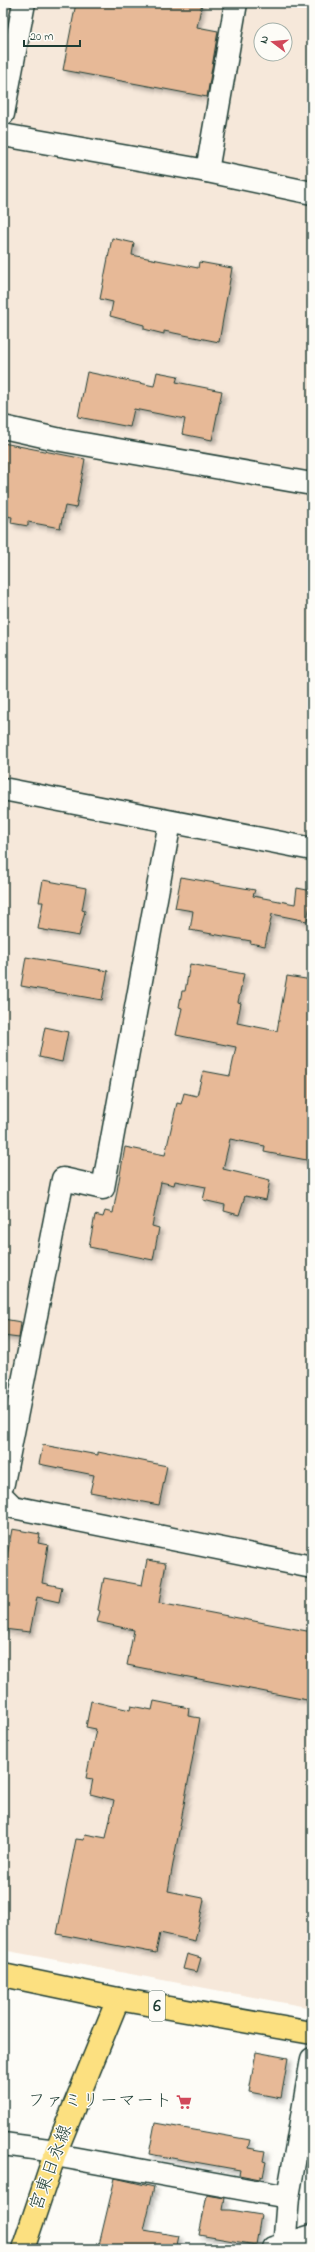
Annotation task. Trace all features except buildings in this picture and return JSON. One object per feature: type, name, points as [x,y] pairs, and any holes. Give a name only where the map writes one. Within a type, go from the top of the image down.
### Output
[{"type":"main road","name":"6","points":[[3,1976],[118,1999],[312,2033]]},
{"type":"main road","name":"宮東日永線","points":[[23,2249],[56,2153],[118,1999]]},
{"type":"street","points":[[3,114],[24,3]]},
{"type":"street","points":[[206,171],[236,3]]},
{"type":"street","points":[[3,135],[206,171],[312,193]]},
{"type":"street","points":[[3,427],[61,440],[312,484]]},
{"type":"street","points":[[3,789],[312,849]]},
{"type":"street","points":[[3,1483],[63,1179],[103,1188],[170,822]]},
{"type":"street","points":[[3,1497],[13,1507],[312,1568]]},
{"type":"street","points":[[312,2059],[280,2247],[312,2236]]},
{"type":"street","points":[[3,2144],[288,2197]]},
{"type":"shaded area","points":[[3,3],[312,3],[312,2008],[3,1950]]},
{"type":"place","name":"ファミリーマート","points":[[184,2102]]}]
